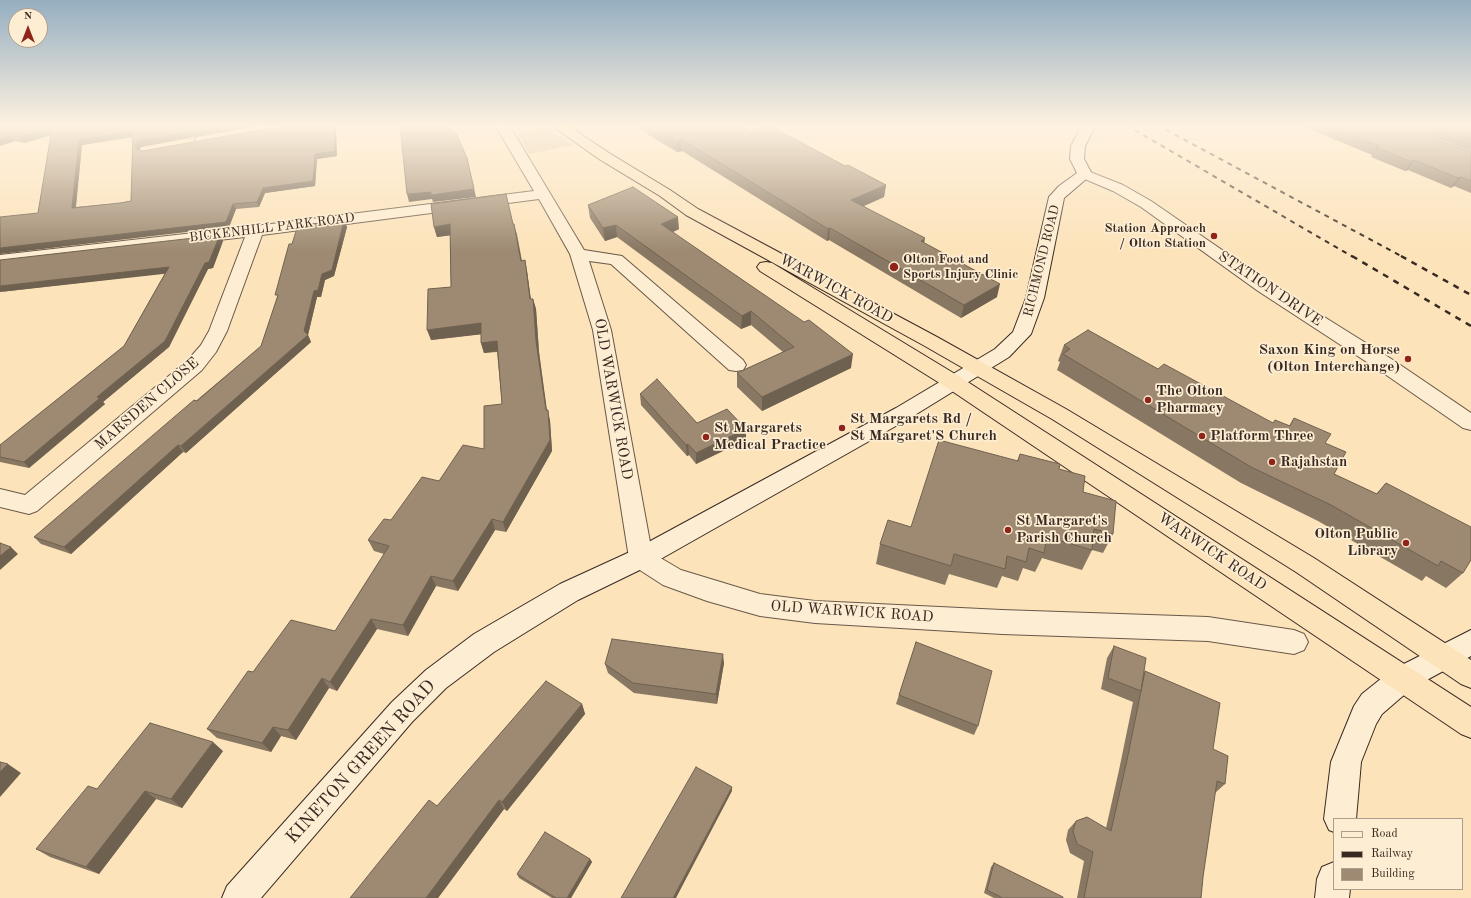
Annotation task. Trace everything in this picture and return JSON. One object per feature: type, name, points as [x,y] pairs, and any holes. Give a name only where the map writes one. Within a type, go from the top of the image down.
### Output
[{"type":"highway","name":"WARWICK ROAD","points":[[622,167],[665,193],[692,212],[978,368],[1059,414],[1298,561],[1471,675]]},
{"type":"highway","name":"WARWICK ROAD","points":[[692,212],[717,237],[953,382],[1471,724]]},
{"type":"street","name":"OLD WARWICK ROAD","points":[[528,167],[578,254],[602,330],[641,558],[672,578],[707,590],[760,605],[815,612],[1002,622],[1208,629],[1294,642]]},
{"type":"street","points":[[1081,167],[1085,174]]},
{"type":"street","name":"RICHMOND ROAD","points":[[978,368],[1002,353],[1022,334],[1035,298],[1057,197],[1064,189],[1085,174]]},
{"type":"street","name":"STATION DRIVE","points":[[1085,174],[1118,188],[1146,204],[1264,287],[1386,365],[1471,423]]},
{"type":"street","name":"BICKENHILL PARK ROAD","points":[[0,260],[255,231],[544,194]]},
{"type":"street","name":"MARSDEN CLOSE","points":[[0,498],[29,505],[195,365],[209,348],[218,331],[255,231]]},
{"type":"street","points":[[578,254],[616,260],[736,365]]},
{"type":"street","points":[[953,382],[978,368]]},
{"type":"street","name":"KINETON GREEN ROAD","points":[[239,898],[402,712],[436,679],[484,643],[569,592],[641,558],[904,412],[953,382]]},
{"type":"street","points":[[1340,818],[1346,762],[1364,716],[1372,704],[1402,679],[1471,642]]},
{"type":"building","points":[[46,167],[76,167],[72,208],[131,201],[132,167],[314,167],[313,181],[263,188],[257,202],[233,204],[226,222],[0,248],[0,217],[38,213]]},
{"type":"building","points":[[404,167],[469,167],[474,189],[431,195],[431,192],[407,194]]},
{"type":"building","points":[[727,167],[852,167],[886,185],[851,200],[925,238],[921,241],[1000,284],[964,305],[830,228],[828,229]]},
{"type":"building","points":[[1431,167],[1471,167],[1471,181],[1461,177],[1458,178]]},
{"type":"building","points":[[633,187],[678,217],[661,224],[804,322],[809,320],[853,354],[762,397],[737,373],[794,347],[751,311],[742,316],[616,225],[603,228],[588,205]]},
{"type":"building","points":[[506,194],[514,224],[521,261],[525,260],[530,299],[533,299],[536,341],[546,410],[548,410],[550,440],[503,522],[492,519],[453,581],[431,576],[403,625],[371,619],[330,682],[322,678],[288,730],[273,727],[262,743],[207,729],[248,671],[253,672],[291,620],[335,631],[389,546],[368,540],[384,519],[391,520],[422,477],[439,481],[463,445],[484,449],[484,406],[502,404],[497,341],[481,343],[481,323],[427,330],[428,289],[451,287],[450,224],[434,227],[431,204]]},
{"type":"building","points":[[344,221],[332,270],[322,274],[318,290],[314,291],[304,331],[308,335],[181,446],[178,445],[64,547],[34,537],[194,400],[197,401],[261,346],[278,295],[275,295],[289,244],[292,244],[298,225]]},
{"type":"building","points":[[220,235],[209,262],[205,263],[165,341],[97,397],[100,398],[24,462],[0,457],[0,445],[124,346],[169,267],[0,286],[0,260]]},
{"type":"building","points":[[1088,330],[1158,369],[1164,364],[1273,423],[1275,420],[1290,426],[1294,418],[1331,434],[1325,443],[1346,452],[1334,474],[1377,494],[1386,483],[1471,527],[1471,560],[1463,573],[1441,561],[1438,566],[1331,505],[1251,467],[1063,354],[1070,349],[1064,345]]},
{"type":"building","points":[[657,379],[697,423],[727,409],[746,429],[696,453],[688,444],[686,445],[640,394]]},
{"type":"building","name":"St Margaret's Parish Church","points":[[939,440],[1018,461],[1020,454],[1060,464],[1059,469],[1085,476],[1083,492],[1116,501],[1113,534],[1094,529],[1092,550],[1047,537],[1044,553],[1029,548],[1026,562],[1007,556],[1005,569],[954,554],[951,566],[880,544],[888,520],[911,527]]},
{"type":"building","points":[[0,543],[11,547],[0,556]]},
{"type":"building","points":[[612,639],[723,654],[716,694],[633,683],[605,664]]},
{"type":"building","points":[[916,642],[992,671],[978,726],[899,695]]},
{"type":"building","points":[[1114,646],[1146,658],[1141,691],[1108,678]]},
{"type":"building","points":[[1145,671],[1220,703],[1213,749],[1228,756],[1225,784],[1217,781],[1201,898],[1084,898],[1093,852],[1077,844],[1073,831],[1076,821],[1087,817],[1111,831]]},
{"type":"building","points":[[546,681],[582,704],[502,802],[499,800],[426,898],[350,898],[429,800],[437,806]]},
{"type":"building","points":[[150,723],[213,742],[171,799],[145,791],[86,867],[36,849],[88,786],[97,789]]},
{"type":"building","points":[[0,762],[8,764],[0,772]]},
{"type":"building","points":[[696,767],[732,787],[673,898],[621,898]]},
{"type":"building","points":[[545,832],[590,859],[567,898],[556,898],[517,874]]},
{"type":"building","points":[[994,863],[1063,898],[1001,898],[987,890]]},
{"type":"railway","points":[[1198,167],[1353,257]]},
{"type":"railway","points":[[1235,167],[1403,257]]},
{"type":"railway","points":[[1352,256],[1471,326]]},
{"type":"railway","points":[[1401,256],[1471,295]]},
{"type":"place","name":"Station Approach / Olton Station","points":[[1214,236]]},
{"type":"place","name":"Olton Foot and Sports Injury Clinic","points":[[894,267]]},
{"type":"place","name":"Saxon King on Horse (Olton Interchange)","points":[[1408,359]]},
{"type":"place","name":"The Olton Pharmacy","points":[[1148,400]]},
{"type":"place","name":"St Margarets Rd / St Margaret'S Church","points":[[842,428]]},
{"type":"place","name":"Platform Three","points":[[1202,436]]},
{"type":"place","name":"St Margarets Medical Practice","points":[[706,437]]},
{"type":"place","name":"Rajahstan","points":[[1272,462]]},
{"type":"place","name":"St Margaret's Parish Church","points":[[1008,530]]},
{"type":"place","name":"Olton Public Library","points":[[1406,543]]}]
